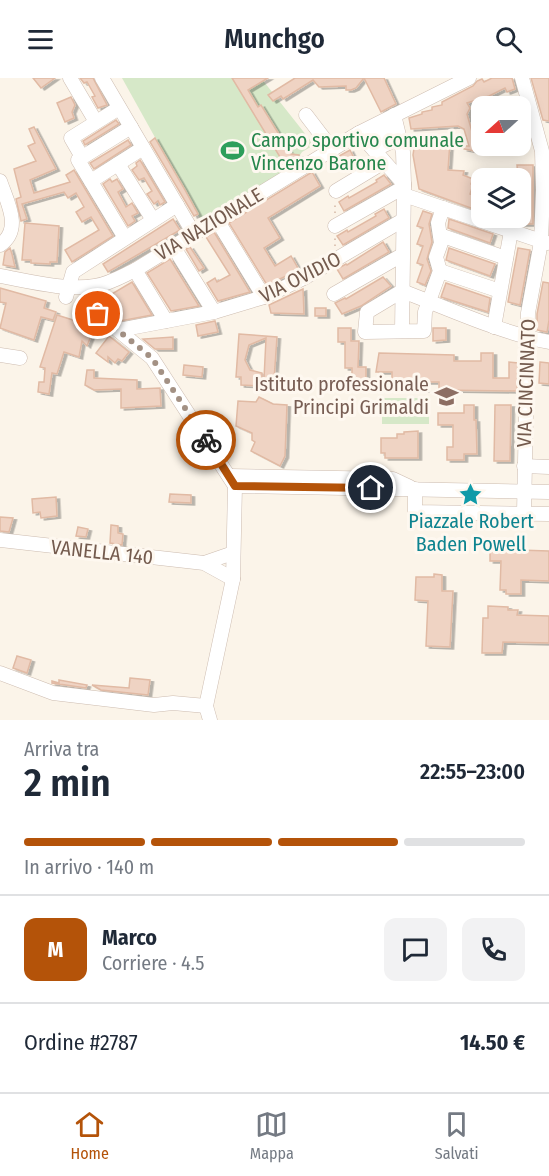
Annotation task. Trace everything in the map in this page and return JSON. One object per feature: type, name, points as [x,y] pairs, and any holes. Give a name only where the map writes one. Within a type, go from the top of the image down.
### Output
[{"type":"street","points":[[70,78],[96,122]]},
{"type":"street","points":[[102,78],[194,234]]},
{"type":"street","name":"VIA NAZIONALE","points":[[0,276],[47,284],[67,291],[112,281],[135,270],[332,149],[367,141],[396,126],[469,78]]},
{"type":"street","name":"VIA CINCINNATO","points":[[522,78],[543,134],[542,151],[546,191],[542,275],[528,313],[526,338],[524,513]]},
{"type":"street","points":[[119,108],[71,138],[91,181],[125,238]]},
{"type":"street","points":[[306,115],[332,149]]},
{"type":"street","points":[[402,331],[404,189],[403,152],[396,126],[367,141],[404,189],[443,207],[545,242]]},
{"type":"street","points":[[80,158],[131,127]]},
{"type":"street","points":[[91,181],[143,148]]},
{"type":"street","points":[[336,190],[384,162]]},
{"type":"street","points":[[118,164],[153,220]]},
{"type":"street","points":[[0,181],[13,225],[9,237],[0,245]]},
{"type":"street","points":[[335,226],[404,189]]},
{"type":"street","points":[[0,673],[53,693],[154,705],[173,704],[208,713],[233,579],[233,481],[152,358],[67,291],[73,272],[177,205]]},
{"type":"street","points":[[402,291],[367,312],[365,332],[424,331],[425,312],[441,271],[436,257],[441,243],[438,223],[443,207]]},
{"type":"street","points":[[217,220],[264,297]]},
{"type":"street","name":"VIA OVIDIO","points":[[119,330],[214,312],[264,297],[304,278],[403,220]]},
{"type":"street","points":[[494,327],[511,231]]},
{"type":"street","points":[[440,235],[506,258]]},
{"type":"street","points":[[173,246],[214,312]]},
{"type":"street","points":[[334,294],[402,255]]},
{"type":"street","points":[[135,270],[166,321]]},
{"type":"street","points":[[441,271],[500,291]]},
{"type":"street","points":[[90,287],[89,301],[98,314]]},
{"type":"street","points":[[402,291],[494,327],[526,338],[549,342]]},
{"type":"street","points":[[0,355],[20,358]]},
{"type":"street","points":[[524,470],[549,466]]},
{"type":"street","points":[[233,481],[393,484],[415,489],[549,492]]},
{"type":"street","points":[[415,489],[415,512],[549,514]]},
{"type":"street","name":"VANELLA 140","points":[[0,540],[204,563]]},
{"type":"street","points":[[204,563],[233,553]]},
{"type":"street","points":[[204,563],[233,579]]},
{"type":"green space","name":"Campo sportivo comunale Vincenzo Barone","points":[[122,78],[261,78],[314,145],[302,152],[298,158],[300,161],[210,217],[206,217],[202,222]]},
{"type":"green space","points":[[382,398],[429,398],[429,424],[382,424]]},
{"type":"building","points":[[33,78],[55,78],[41,88]]},
{"type":"building","points":[[80,78],[93,78],[107,105],[98,108],[92,97],[95,96],[87,82],[84,83]]},
{"type":"building","points":[[232,78],[268,78],[248,90],[258,107],[261,105],[291,154],[299,155],[299,159],[286,167]]},
{"type":"building","points":[[295,78],[364,78],[356,88],[351,90],[346,90],[346,86],[319,87],[313,80],[283,99],[281,96],[273,101],[268,95]]},
{"type":"building","points":[[364,78],[384,78],[396,104],[381,112]]},
{"type":"building","points":[[492,78],[512,78],[515,89],[507,92],[505,88],[489,96],[471,96],[471,102],[467,103],[470,108],[467,114],[471,128],[471,150],[464,149],[464,146],[469,146],[464,129],[458,126],[411,129],[409,118],[432,110],[432,107],[442,105],[442,102],[473,86],[477,81],[482,79],[484,82]]},
{"type":"building","points":[[531,78],[549,78],[549,121],[543,120]]},
{"type":"building","points":[[71,97],[75,105],[72,112],[74,118],[65,122],[57,103]]},
{"type":"building","points":[[116,120],[119,124],[85,145],[83,141]]},
{"type":"building","points":[[34,127],[56,169],[30,180],[34,193],[70,182],[66,175],[74,170],[113,236],[72,262],[65,250],[99,230],[91,217],[82,222],[76,212],[84,207],[76,193],[68,198],[64,192],[22,204],[27,219],[21,221],[16,199],[21,197],[14,169],[36,161],[28,146],[35,143],[29,129]]},
{"type":"building","points":[[416,135],[450,141],[448,170],[464,171],[463,175],[471,178],[471,208],[419,189],[413,155]]},
{"type":"building","points":[[155,138],[198,214],[194,216],[150,142]]},
{"type":"building","points":[[128,140],[131,145],[94,169],[90,163]]},
{"type":"building","points":[[350,150],[353,156],[343,163],[339,156]]},
{"type":"building","points":[[140,160],[165,202],[160,205],[158,201],[154,204],[147,194],[152,191],[144,178],[139,180],[132,170]]},
{"type":"building","points":[[517,165],[533,165],[533,224],[531,224],[531,168],[517,168]]},
{"type":"building","points":[[312,172],[320,186],[268,218],[280,238],[264,248],[275,266],[291,256],[299,270],[267,285],[229,223]]},
{"type":"building","points":[[384,175],[391,184],[344,211],[339,202],[377,182],[376,180]]},
{"type":"building","points":[[110,179],[112,182],[117,179],[123,189],[118,192],[126,207],[132,203],[138,213],[132,216],[135,221],[128,226],[103,184]]},
{"type":"building","points":[[384,209],[389,218],[343,245],[337,236],[376,216],[375,214]]},
{"type":"building","points":[[423,211],[432,214],[429,224],[432,242],[427,259],[431,271],[425,285],[417,282],[423,265],[417,263],[423,246],[417,244],[423,228],[417,226]]},
{"type":"building","points":[[173,219],[180,230],[108,272],[103,264]]},
{"type":"building","points":[[449,219],[493,234],[490,243],[448,228]]},
{"type":"building","points":[[25,223],[59,226],[57,262],[31,263],[31,260],[22,260]]},
{"type":"building","points":[[214,232],[250,292],[218,301],[207,283],[215,278],[217,282],[230,275],[206,237]]},
{"type":"building","points":[[383,242],[389,252],[343,279],[337,269]]},
{"type":"building","points":[[190,247],[204,268],[199,271],[186,249]]},
{"type":"building","points":[[10,248],[15,267],[3,265],[5,252]]},
{"type":"building","points":[[449,248],[495,264],[490,276],[446,260]]},
{"type":"building","points":[[518,248],[530,250],[520,305],[508,302]]},
{"type":"building","points":[[170,259],[199,306],[171,311],[147,273]]},
{"type":"building","points":[[383,277],[391,286],[361,306],[342,314],[335,303]]},
{"type":"building","points":[[132,282],[152,315],[120,321],[104,308],[100,301]]},
{"type":"building","points":[[543,282],[549,283],[547,332],[537,330],[537,314]]},
{"type":"building","points":[[446,283],[490,298],[488,312],[441,297]]},
{"type":"building","points":[[0,288],[46,301],[44,308],[56,312],[53,320],[41,317],[34,340],[0,328],[6,303],[0,302]]},
{"type":"building","points":[[303,289],[304,314],[271,313],[269,305]]},
{"type":"building","points":[[315,308],[326,308],[326,316],[315,316]]},
{"type":"building","points":[[57,315],[94,328],[87,346],[82,341],[79,357],[64,352],[57,374],[52,373],[49,394],[38,392],[39,382],[44,382],[45,368],[40,367]]},
{"type":"building","points":[[215,321],[218,332],[198,336],[196,325]]},
{"type":"building","points":[[338,328],[351,328],[351,341],[359,341],[358,367],[366,367],[366,381],[352,381],[352,368],[345,368],[345,342],[338,342]]},
{"type":"building","points":[[433,328],[446,328],[446,340],[433,341]]},
{"type":"building","points":[[239,334],[277,337],[274,380],[264,379],[266,338],[249,345],[245,360],[250,370],[262,373],[262,386],[241,385],[241,377],[236,377]]},
{"type":"building","points":[[109,336],[129,352],[122,361],[118,359],[115,363],[108,357],[108,362],[96,353]]},
{"type":"building","points":[[173,337],[173,349],[155,349],[143,339]]},
{"type":"building","points":[[379,353],[454,355],[454,361],[481,361],[481,353],[493,353],[493,378],[509,378],[509,362],[518,363],[517,391],[439,390],[439,382],[425,382],[425,390],[414,390],[414,380],[392,379],[392,372],[376,372]]},
{"type":"building","points":[[540,362],[549,363],[549,384],[539,383]]},
{"type":"building","points":[[184,365],[203,367],[202,377],[183,375]]},
{"type":"building","points":[[87,370],[94,370],[94,378],[137,380],[137,389],[160,388],[161,406],[121,408],[121,389],[94,390],[85,385]]},
{"type":"building","points":[[259,397],[273,404],[287,405],[285,456],[280,466],[251,451],[255,442],[252,440],[252,433],[236,426],[238,401],[256,402]]},
{"type":"building","points":[[464,405],[474,405],[477,454],[464,454],[464,460],[447,460],[447,447],[453,447],[453,425],[438,425],[438,413],[464,413]]},
{"type":"building","points":[[495,405],[511,405],[510,461],[494,461]]},
{"type":"building","points":[[418,431],[418,458],[385,458],[385,453],[381,453],[381,438],[397,438],[397,434]]},
{"type":"building","points":[[170,494],[191,495],[191,503],[169,502]]},
{"type":"building","points":[[56,497],[57,516],[41,518],[40,512],[33,513],[32,499]]},
{"type":"building","points":[[0,517],[13,518],[9,532],[0,531]]},
{"type":"building","points":[[111,525],[118,526],[118,533],[123,534],[122,545],[110,543]]},
{"type":"building","points":[[78,527],[88,529],[86,537],[76,536]]},
{"type":"building","points":[[490,549],[549,551],[549,581],[521,580],[521,594],[506,594],[506,590],[500,590],[501,561],[490,561]]},
{"type":"building","points":[[434,574],[442,575],[442,591],[453,591],[450,647],[426,646],[428,601],[415,600],[416,577],[434,577]]},
{"type":"building","points":[[488,606],[518,610],[517,615],[549,616],[549,643],[503,642],[502,653],[482,653],[483,618],[488,618]]},
{"type":"building","points":[[17,656],[31,660],[27,673],[13,668]]},
{"type":"building","points":[[130,678],[150,680],[148,695],[101,690],[92,685],[129,688]]},
{"type":"building","points":[[59,680],[87,685],[86,688],[52,683],[52,681],[59,683]]},
{"type":"way so far","points":[[98,314],[146,351],[206,440]]},
{"type":"place","name":"Campo sportivo comunale Vincenzo Barone","points":[[233,151]]},
{"type":"place","name":"Istituto professionale Principi Grimaldi","points":[[447,396]]},
{"type":"place","name":"Piazzale Robert Baden Powell","points":[[471,494]]},
{"type":"route","points":[[206,440],[235,486],[371,488]]}]
